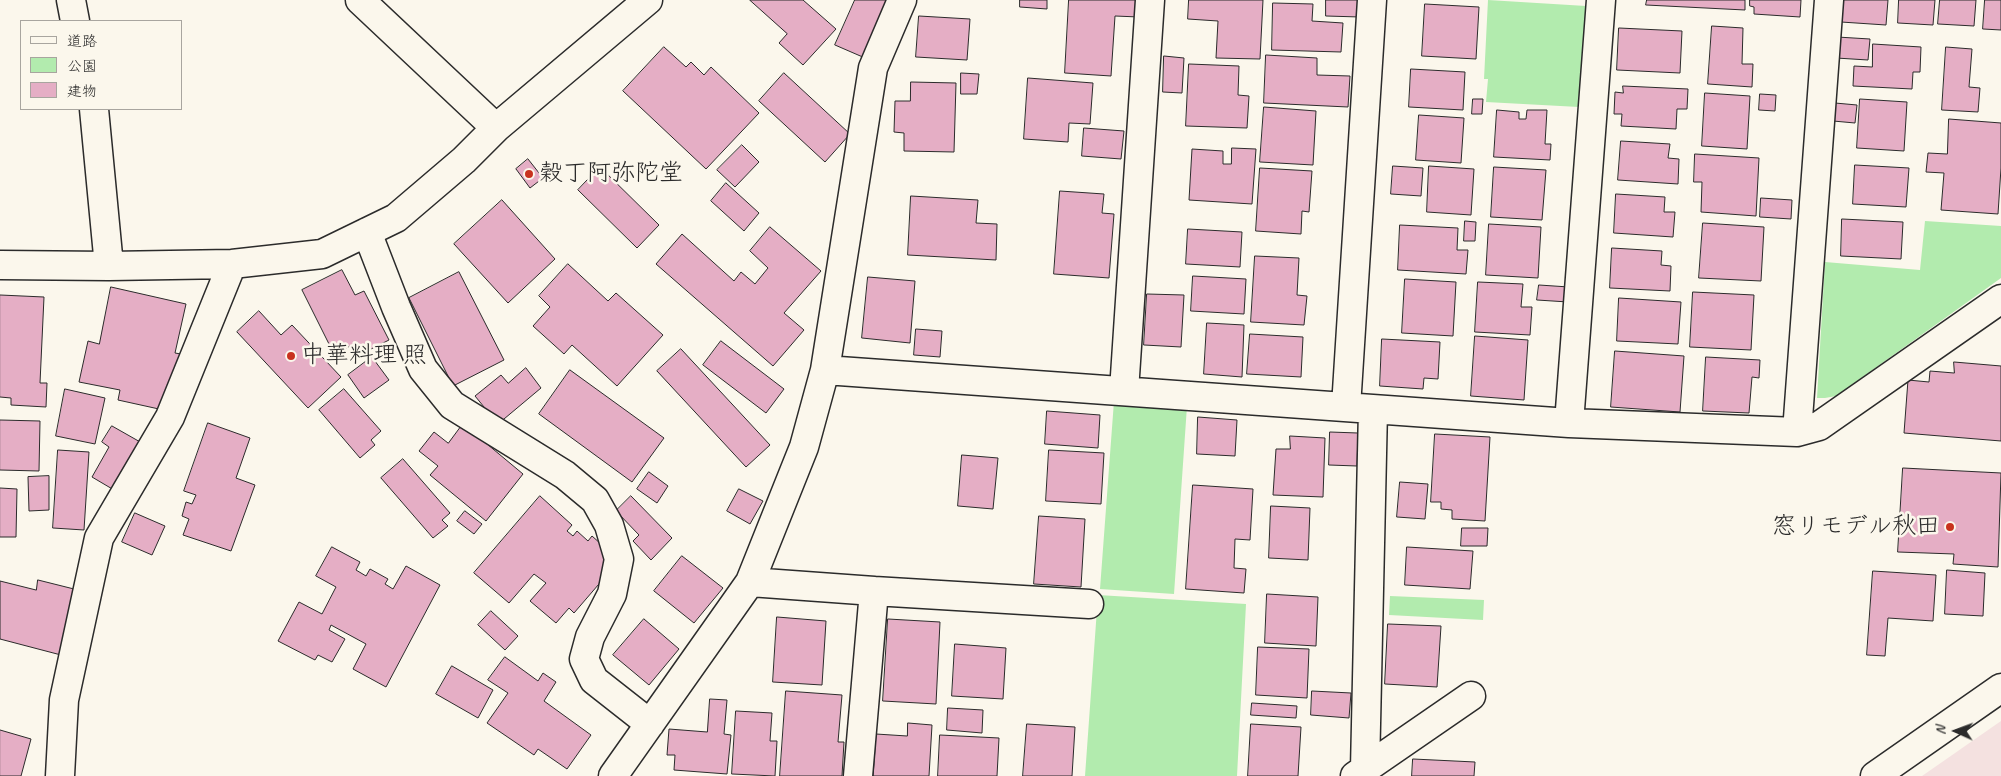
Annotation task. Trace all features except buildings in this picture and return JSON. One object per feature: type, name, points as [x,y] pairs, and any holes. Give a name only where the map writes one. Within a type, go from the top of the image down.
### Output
[{"type":"street","points":[[71,0],[76,20]]},
{"type":"street","points":[[360,0],[496,128]]},
{"type":"street","points":[[0,265],[232,264],[322,254],[396,218],[464,160],[496,128],[648,0]]},
{"type":"street","points":[[613,776],[750,582],[804,448],[825,370],[873,68],[902,0]]},
{"type":"street","points":[[1124,391],[1150,0]]},
{"type":"street","points":[[1346,407],[1372,0]]},
{"type":"street","points":[[1569,423],[1600,0]]},
{"type":"street","points":[[1797,432],[1829,0]]},
{"type":"street","points":[[94,110],[109,266]]},
{"type":"street","points":[[366,232],[423,369],[452,405],[565,475],[595,500],[610,524],[619,559],[612,594],[590,637],[584,659],[594,680],[650,724]]},
{"type":"street","points":[[60,776],[64,700],[99,538],[170,417],[232,264]]},
{"type":"street","points":[[825,370],[1569,423],[1797,432],[1819,426],[2001,299]]},
{"type":"street","points":[[1360,772],[1373,409]]},
{"type":"street","points":[[750,582],[1089,604]]},
{"type":"street","points":[[858,776],[874,591]]},
{"type":"street","points":[[1875,776],[2001,688]]},
{"type":"street","points":[[1360,772],[1471,696]]},
{"type":"shaded area","points":[[2001,721],[2001,776],[1922,776]]},
{"type":"green space","points":[[1488,0],[1586,6],[1579,107],[1486,102],[1488,79],[1484,79]]},
{"type":"green space","points":[[1925,221],[2001,226],[2001,278],[1836,396],[1817,398],[1825,262],[1920,270]]},
{"type":"green space","points":[[1114,401],[1187,406],[1174,594],[1100,589]]},
{"type":"green space","points":[[1098,595],[1246,604],[1237,776],[1085,776]]},
{"type":"green space","points":[[1390,596],[1484,600],[1483,620],[1389,615]]},
{"type":"place","name":"穀丁阿弥陀堂","points":[[529,174]]},
{"type":"place","name":"中華料理 照","points":[[291,356]]},
{"type":"place","name":"窓リモデル秋田","points":[[1950,527]]}]
